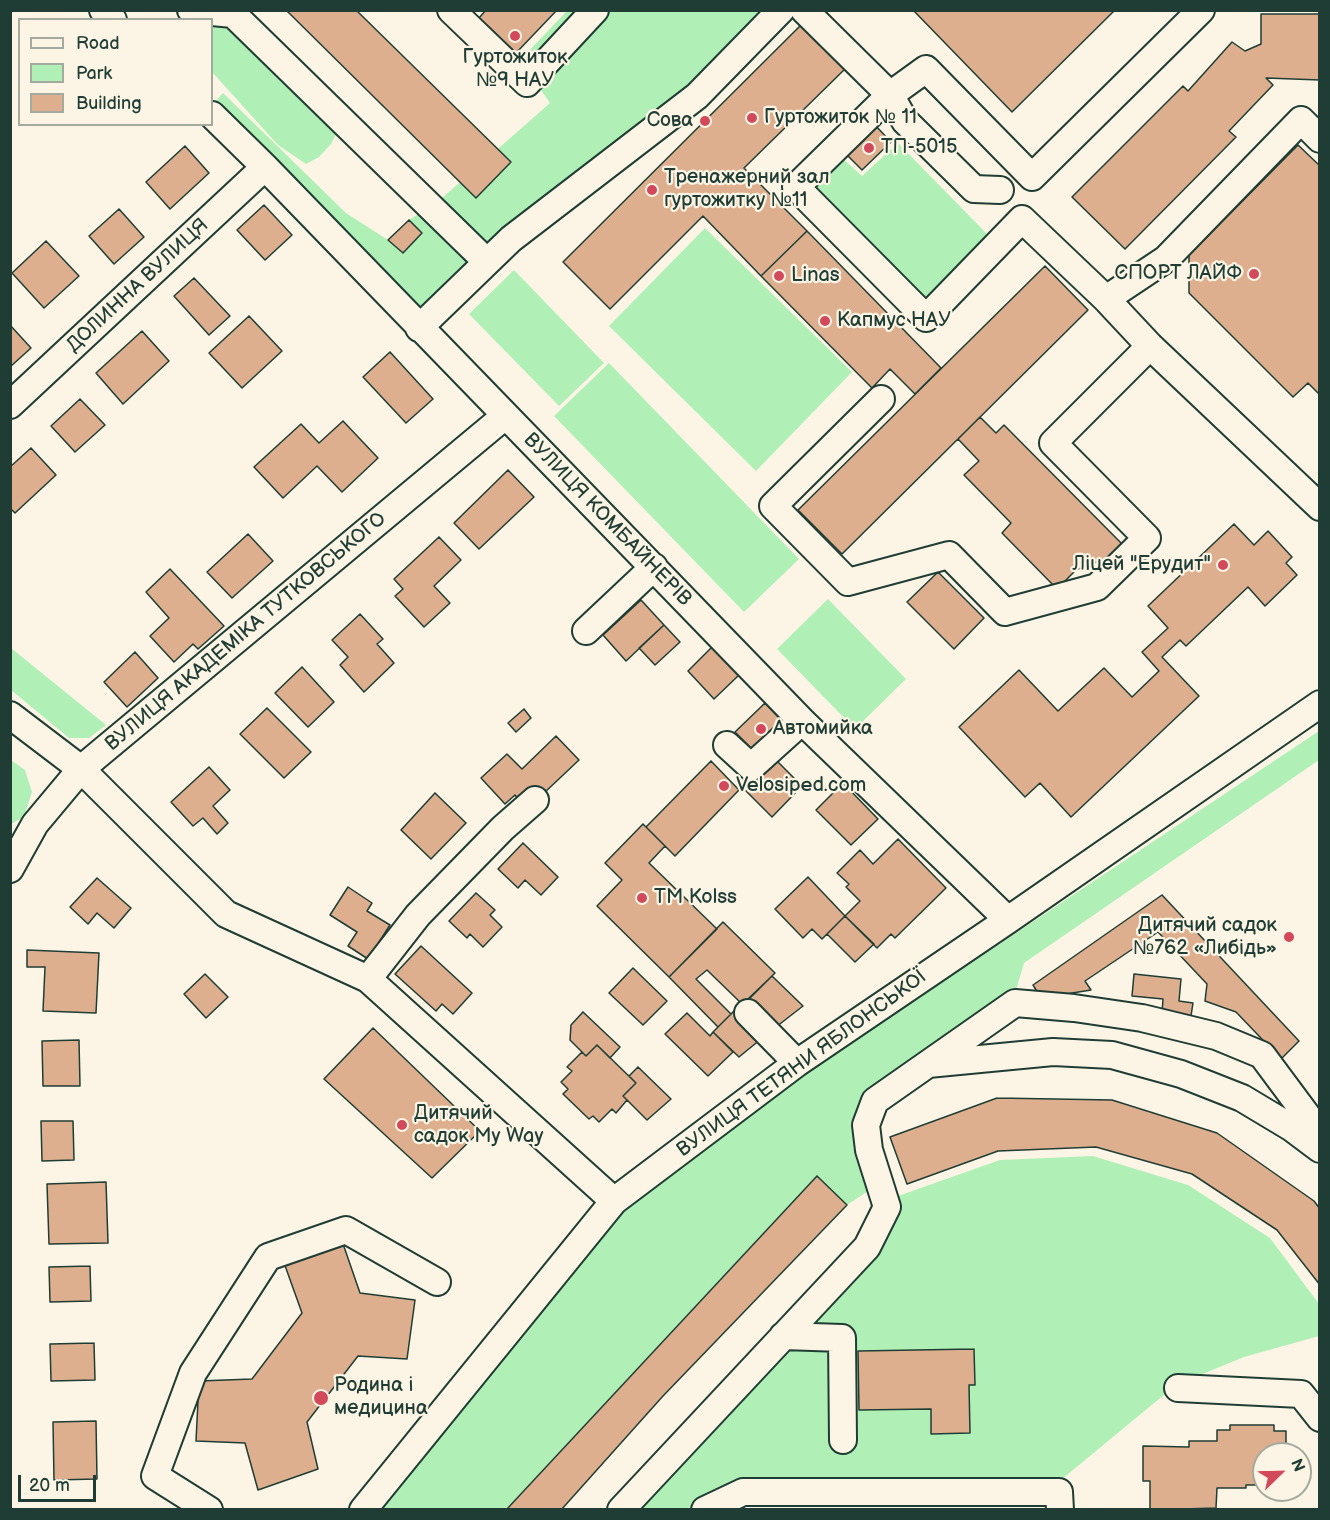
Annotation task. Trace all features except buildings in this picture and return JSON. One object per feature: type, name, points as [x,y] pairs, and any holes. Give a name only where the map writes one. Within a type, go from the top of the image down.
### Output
[{"type":"street","points":[[191,10],[233,15],[487,262]]},
{"type":"street","points":[[451,10],[527,83],[595,10]]},
{"type":"street","points":[[419,328],[511,240],[697,96],[781,10]]},
{"type":"street","points":[[804,10],[890,94],[905,121],[974,189],[1000,190]]},
{"type":"street","points":[[1000,190],[1007,180],[1032,177],[1201,10]]},
{"type":"street","points":[[1022,219],[926,318],[796,187],[890,94],[926,69],[1032,177]]},
{"type":"street","name":"ВУЛИЦЯ КОМБАЙНЕРІВ","points":[[213,116],[265,166],[419,328],[802,721],[1008,920]]},
{"type":"street","points":[[1106,300],[1166,259],[1301,120],[1320,139]]},
{"type":"street","name":"ДОЛИННА ВУЛИЦЯ","points":[[10,405],[265,166]]},
{"type":"street","points":[[1000,190],[1022,219],[1150,346],[1320,507]]},
{"type":"street","points":[[881,399],[773,506],[848,582],[949,555],[1005,612],[1097,587],[1147,538],[1053,443],[1150,346]]},
{"type":"street","name":"ВУЛИЦЯ АКАДЕМІКА ТУТКОВСЬКОГО","points":[[10,868],[36,824],[81,769],[505,416]]},
{"type":"street","points":[[586,631],[654,567]]},
{"type":"street","name":"ВУЛИЦЯ ТЕТЯНИ ЯБЛОНСЬКОЇ","points":[[363,1509],[614,1201],[797,1063],[1320,704]]},
{"type":"street","points":[[10,716],[81,769],[226,914],[368,979],[614,1201]]},
{"type":"street","points":[[727,745],[751,767],[802,721]]},
{"type":"street","points":[[368,979],[418,915],[503,828],[535,800]]},
{"type":"street","points":[[621,1509],[867,1247],[887,1207],[869,1150],[866,1125],[875,1101],[1015,1003],[1074,1008],[1142,1018],[1216,1036],[1262,1055],[1320,1132]]},
{"type":"street","points":[[748,1013],[797,1063]]},
{"type":"street","points":[[925,1065],[1053,1052],[1112,1055],[1181,1074],[1242,1098],[1292,1128],[1320,1149]]},
{"type":"street","points":[[209,1509],[155,1476],[193,1373],[268,1257],[346,1230],[437,1282]]},
{"type":"street","points":[[783,1336],[842,1338],[843,1440]]},
{"type":"street","points":[[1178,1388],[1301,1394],[1320,1418]]},
{"type":"street","points":[[705,1509],[742,1501],[910,1501],[1059,1492],[1060,1509]]},
{"type":"green space","points":[[567,11],[780,11],[487,262],[441,199],[550,103],[520,60]]},
{"type":"green space","points":[[213,27],[224,27],[233,31],[337,132],[331,144],[319,157],[306,164],[278,145],[213,73]]},
{"type":"green space","points":[[223,93],[346,213],[388,240],[402,253],[422,233],[409,220],[420,213],[480,264],[441,305],[416,311],[214,103]]},
{"type":"green space","points":[[898,143],[987,234],[925,303],[810,186],[841,157],[862,176]]},
{"type":"green space","points":[[705,228],[852,372],[756,471],[609,326]]},
{"type":"green space","points":[[514,270],[604,363],[559,406],[469,314]]},
{"type":"green space","points":[[609,363],[799,559],[744,612],[554,416]]},
{"type":"green space","points":[[828,599],[906,679],[855,729],[777,649]]},
{"type":"green space","points":[[10,648],[106,725],[89,738],[69,738],[11,690]]},
{"type":"green space","points":[[1319,731],[1319,760],[1024,963],[1013,1000],[872,1099],[876,1186],[847,1205],[817,1176],[506,1509],[360,1510],[614,1201]]},
{"type":"green space","points":[[11,760],[25,770],[32,792],[24,817],[11,824]]},
{"type":"green space","points":[[1093,1156],[1188,1185],[1270,1238],[1319,1304],[1319,1336],[1244,1357],[1176,1385],[1056,1484],[743,1483],[686,1509],[631,1510],[872,1251],[898,1196],[1000,1160]]},
{"type":"place","name":"Гуртожиток №9 НАУ","points":[[515,36]]},
{"type":"place","name":"Гуртожиток № 11","points":[[752,118]]},
{"type":"place","name":"Сова","points":[[705,121]]},
{"type":"place","name":"ТП-5015","points":[[869,148]]},
{"type":"place","name":"Тренажерний зал гуртожитку №11","points":[[652,190]]},
{"type":"place","name":"СПОРТ ЛАЙФ","points":[[1254,274]]},
{"type":"place","name":"Linas","points":[[779,276]]},
{"type":"place","name":"Капмус НАУ","points":[[825,321]]},
{"type":"place","name":"Ліцей \"Ерудит\"","points":[[1223,565]]},
{"type":"place","name":"Автомийка","points":[[761,729]]},
{"type":"place","name":"Velosiped.com","points":[[724,786]]},
{"type":"place","name":"TM Kolss","points":[[642,898]]},
{"type":"place","name":"Дитячий садок №762 «Либідь»","points":[[1289,937]]},
{"type":"place","name":"Дитячий садок My Way","points":[[402,1125]]},
{"type":"place","name":"Родина і медицина","points":[[321,1398]]}]
